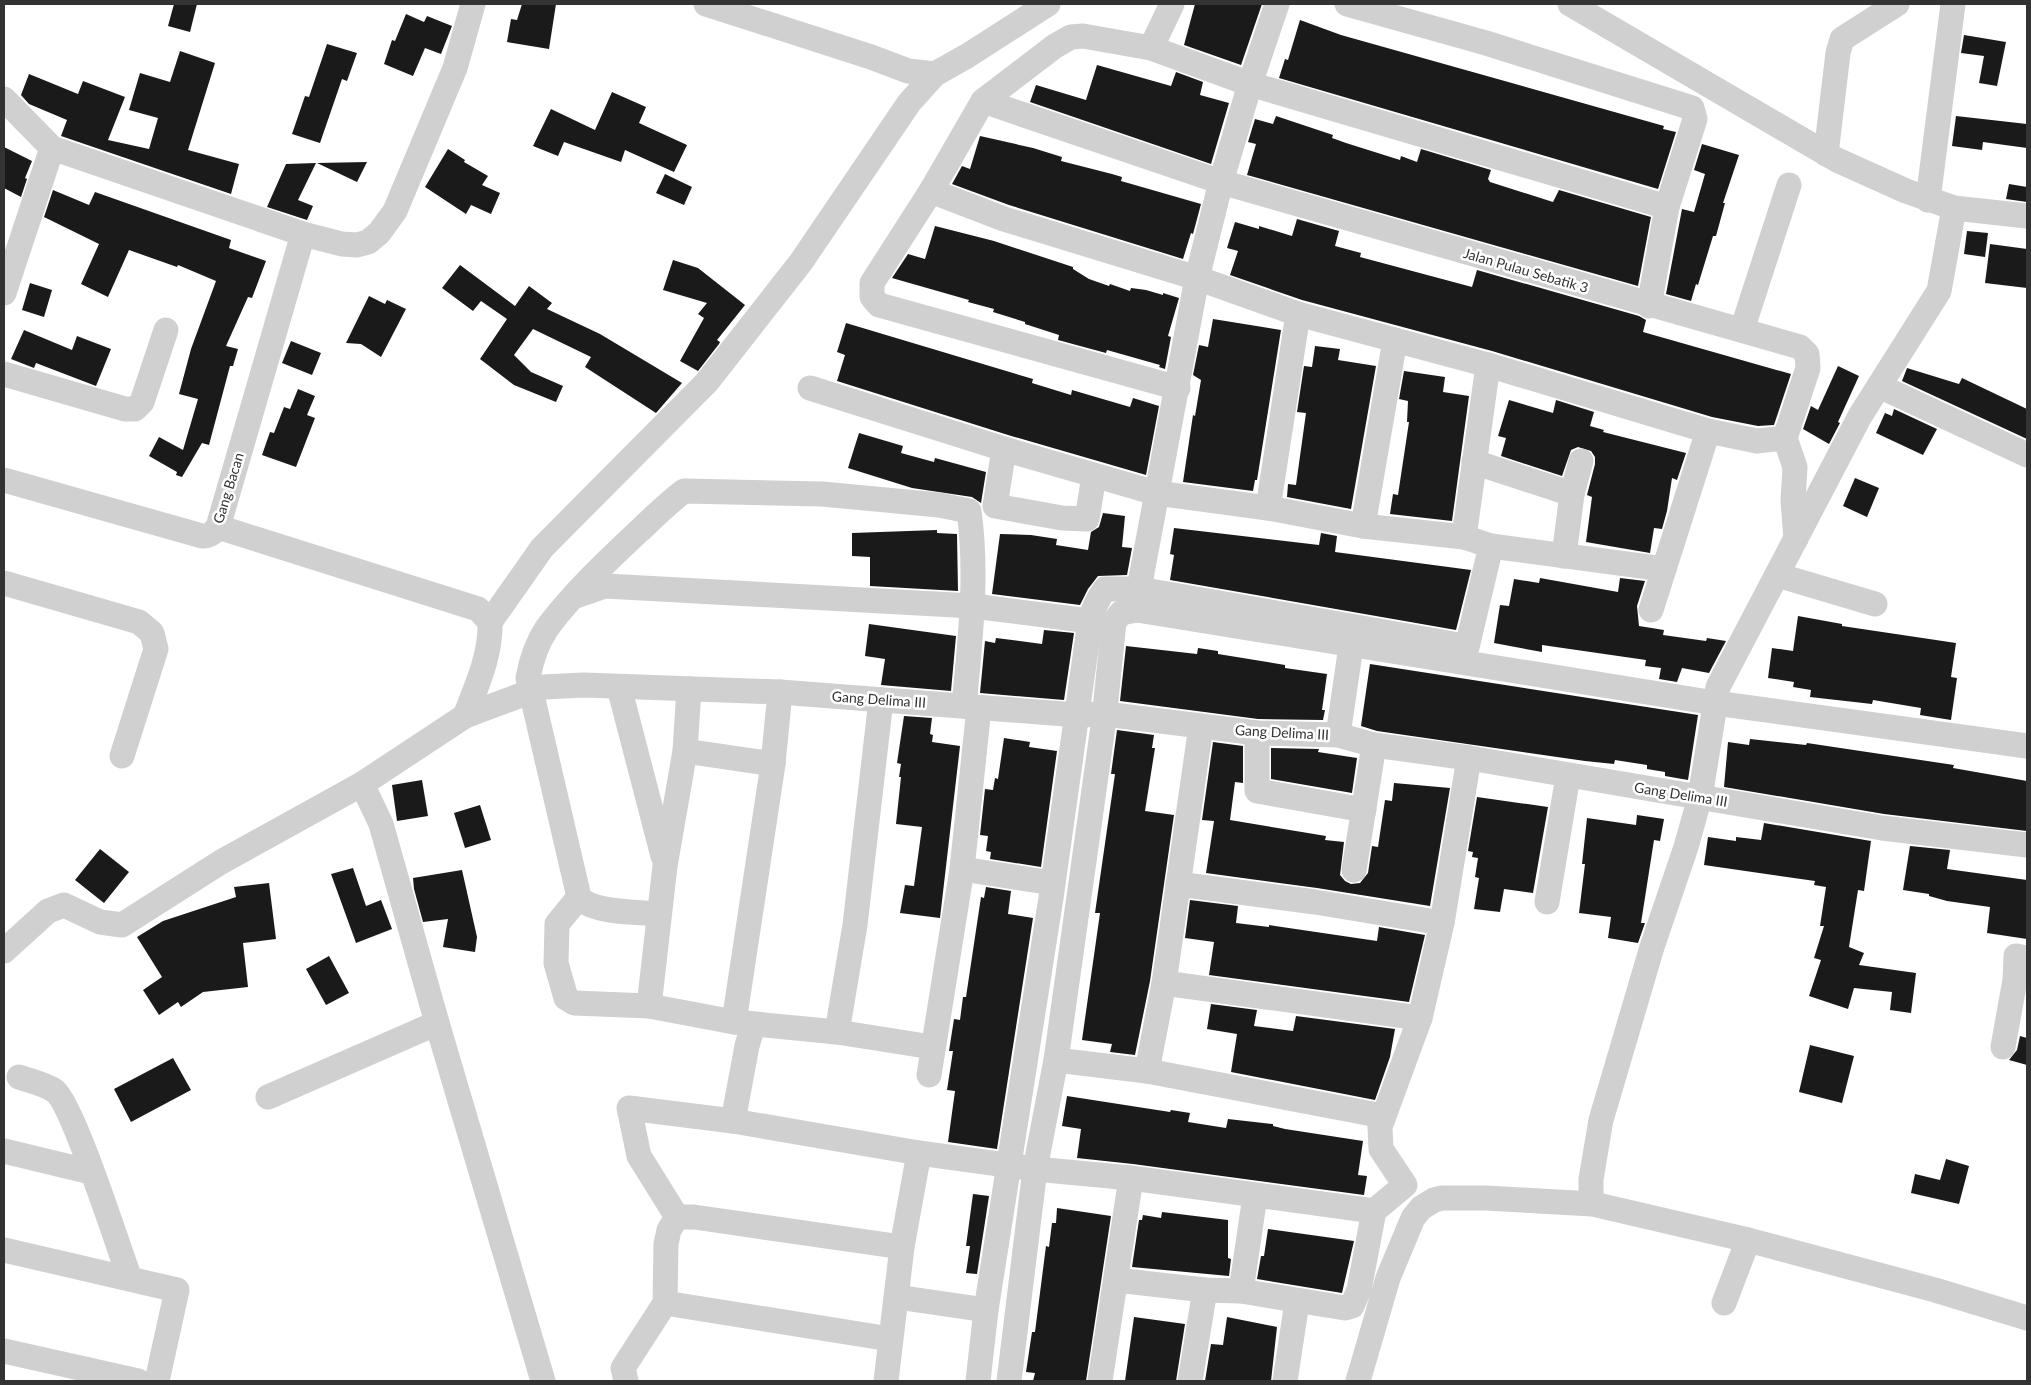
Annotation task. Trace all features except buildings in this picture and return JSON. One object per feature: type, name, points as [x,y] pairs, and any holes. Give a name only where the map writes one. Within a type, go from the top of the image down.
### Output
[{"type":"street","points":[[4,99],[52,148],[303,234],[342,244],[357,245],[368,242],[379,234],[395,211],[456,68],[473,4]]},
{"type":"street","points":[[706,4],[871,57],[908,71],[935,74]]},
{"type":"street","points":[[465,716],[481,675],[490,636],[490,622],[542,548],[707,382],[800,262],[909,103],[935,74],[1048,4]]},
{"type":"street","points":[[1151,48],[1172,4]]},
{"type":"street","points":[[1139,589],[1197,278],[1221,182],[1250,84],[1277,4]]},
{"type":"street","points":[[1346,4],[1486,43],[1688,106],[1694,111],[1695,119],[1666,207],[1649,306]]},
{"type":"street","points":[[1570,4],[1826,154],[1928,200],[1954,208],[2027,216]]},
{"type":"street","points":[[1826,154],[1838,53],[1842,38],[1897,4]]},
{"type":"street","points":[[1928,200],[1953,4]]},
{"type":"street","points":[[1178,388],[879,306],[872,297],[872,283],[931,191],[983,100],[1071,37],[1091,37],[1151,48],[1250,84],[1666,207]]},
{"type":"street","name":"Jalan Pulau Sebatik 3","points":[[983,100],[1221,182],[1649,306],[1800,347],[1808,358],[1805,376],[1786,438]]},
{"type":"street","points":[[4,293],[52,148]]},
{"type":"street","points":[[1742,330],[1788,185]]},
{"type":"street","points":[[931,191],[1004,219],[1197,278],[1298,314],[1488,365],[1708,431],[1757,441],[1786,438],[1795,467],[1793,500],[1796,540]]},
{"type":"street","points":[[1593,1204],[1590,1194],[1591,1179],[1601,1120],[1652,947],[1686,847],[1700,797],[1716,695],[1860,416],[1939,292],[1954,208]]},
{"type":"street","name":"Gang Bacan","points":[[4,480],[202,536],[209,536],[218,527],[303,234]]},
{"type":"street","points":[[1268,508],[1298,314]]},
{"type":"street","points":[[4,374],[125,409],[135,409],[142,402],[166,330]]},
{"type":"street","points":[[1363,526],[1395,340]]},
{"type":"street","points":[[1464,537],[1488,365]]},
{"type":"street","points":[[1878,386],[2027,455]]},
{"type":"street","points":[[810,388],[1004,449],[1156,493],[1268,508],[1363,526],[1464,537],[1491,546],[1664,569]]},
{"type":"street","points":[[1652,610],[1708,431]]},
{"type":"street","points":[[1004,449],[995,506],[1077,521],[1087,519],[1094,476]]},
{"type":"street","points":[[1564,556],[1572,494],[1581,460]]},
{"type":"street","points":[[1474,462],[1572,494]]},
{"type":"street","points":[[659,914],[596,907],[583,902],[578,896],[528,678],[531,661],[546,630],[610,558],[666,504],[684,491],[709,490],[822,494],[939,505],[969,511],[973,545],[972,707],[962,869],[929,1075]]},
{"type":"street","points":[[218,527],[478,609],[490,622]]},
{"type":"street","points":[[1466,647],[1491,546]]},
{"type":"street","points":[[1777,575],[1875,604]]},
{"type":"street","points":[[4,583],[139,622],[152,633],[156,649],[122,756]]},
{"type":"street","points":[[575,597],[605,586],[973,606],[1090,621]]},
{"type":"street","points":[[978,1381],[986,1310],[1053,883],[1090,621],[1093,606],[1105,589],[1139,589],[1466,647],[1716,695]]},
{"type":"street","points":[[1009,1381],[1035,1169],[1056,1060],[1105,714],[1114,622],[1121,613],[1137,610],[1351,646],[1928,722],[1934,727],[1933,733],[2027,746]]},
{"type":"street","points":[[1338,735],[1351,646]]},
{"type":"street","name":"Gang Delima III","points":[[4,951],[48,911],[64,905],[100,922],[122,925],[221,862],[362,784],[465,716],[543,686],[780,692],[972,707],[1105,714],[1257,733],[1338,735],[1374,746],[1469,758],[1882,828],[2027,845]]},
{"type":"street","points":[[619,687],[665,866]]},
{"type":"street","points":[[649,1006],[665,866],[685,751],[689,690]]},
{"type":"street","points":[[733,1121],[747,1046],[744,1024],[780,692]]},
{"type":"street","points":[[836,1032],[855,925],[881,700]]},
{"type":"street","points":[[1147,1071],[1164,983],[1201,726]]},
{"type":"street","points":[[1257,733],[1257,790],[1364,810]]},
{"type":"street","points":[[1354,870],[1374,746]]},
{"type":"street","points":[[685,751],[773,764]]},
{"type":"street","points":[[1421,1208],[1381,1149],[1380,1127],[1420,1018],[1442,923],[1469,758]]},
{"type":"street","points":[[1546,902],[1568,776]]},
{"type":"street","points":[[362,784],[382,824],[437,1023],[543,1381]]},
{"type":"street","points":[[962,869],[1053,883]]},
{"type":"street","points":[[1178,884],[1315,902],[1442,923]]},
{"type":"street","points":[[578,896],[557,924],[556,963],[566,998],[574,1003],[583,1005],[649,1006],[744,1024],[836,1032],[932,1047]]},
{"type":"street","points":[[2004,1047],[2021,980],[2016,956],[2027,958]]},
{"type":"street","points":[[1164,983],[1420,1018]]},
{"type":"street","points":[[268,1097],[437,1023]]},
{"type":"street","points":[[1056,1060],[1147,1071],[1383,1116]]},
{"type":"street","points":[[19,1077],[55,1092],[64,1104],[130,1279]]},
{"type":"street","points":[[677,1217],[638,1156],[628,1108],[733,1121],[919,1153],[1035,1169],[1131,1178],[1374,1211]]},
{"type":"street","points":[[4,1151],[91,1172]]},
{"type":"street","points":[[886,1381],[902,1247],[919,1153]]},
{"type":"street","points":[[1100,1381],[1131,1178]]},
{"type":"street","points":[[1116,1280],[1205,1290],[1241,1291],[1298,1302],[1345,1308],[1352,1306],[1359,1290],[1374,1211],[1405,1185]]},
{"type":"street","points":[[1241,1291],[1255,1196]]},
{"type":"street","points":[[1358,1381],[1388,1278],[1410,1226],[1421,1208],[1434,1200],[1458,1198],[1593,1204],[1748,1240],[1935,1290],[2027,1318]]},
{"type":"street","points":[[677,1217],[694,1217],[902,1247]]},
{"type":"street","points":[[626,1381],[623,1368],[665,1303],[666,1244],[669,1230],[677,1217]]},
{"type":"street","points":[[1724,1303],[1748,1240]]},
{"type":"street","points":[[4,1250],[177,1290],[157,1381]]},
{"type":"street","points":[[1190,1381],[1205,1290]]},
{"type":"street","points":[[897,1297],[986,1310]]},
{"type":"street","points":[[1285,1381],[1298,1302]]},
{"type":"street","points":[[665,1303],[890,1339]]},
{"type":"street","points":[[4,1351],[138,1381]]}]
